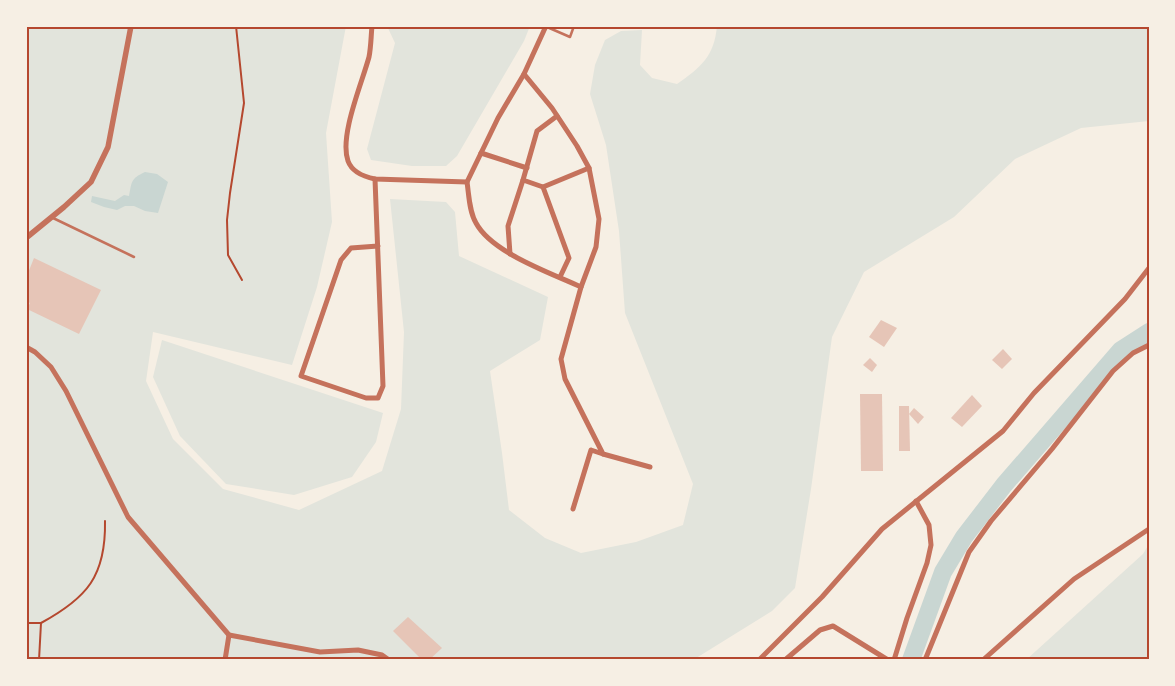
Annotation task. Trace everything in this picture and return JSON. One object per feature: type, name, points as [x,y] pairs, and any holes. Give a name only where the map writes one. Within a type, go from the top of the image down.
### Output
[{"type":"street","points":[[26,238],[91,182],[108,147],[119,98],[131,26]]},
{"type":"street","points":[[372,26],[369,54],[349,123],[345,149],[348,163],[362,176],[375,179],[467,182]]},
{"type":"street","points":[[546,27],[524,74],[498,118],[467,182],[471,209],[476,224],[491,242],[510,254],[581,287]]},
{"type":"street","points":[[524,74],[557,116],[589,168],[599,219],[596,247],[581,287],[561,359],[565,378],[603,454]]},
{"type":"street","points":[[510,254],[508,226],[538,131],[557,116]]},
{"type":"street","points":[[481,153],[527,168]]},
{"type":"street","points":[[523,180],[543,187],[589,168]]},
{"type":"street","points":[[375,179],[378,246],[383,386],[378,398],[366,398],[301,376],[341,260],[351,248],[378,246]]},
{"type":"street","points":[[543,187],[569,258],[560,277]]},
{"type":"street","points":[[759,660],[822,598],[882,529],[1003,431],[1034,393],[1125,299],[1149,268]]},
{"type":"street","points":[[925,660],[958,577],[974,544],[1113,371],[1133,353],[1149,344]]},
{"type":"street","points":[[26,347],[35,352],[51,367],[66,391],[128,517],[228,635],[320,652],[358,650],[382,655],[389,660]]},
{"type":"street","points":[[573,509],[591,450],[650,467]]},
{"type":"street","points":[[894,660],[927,563],[931,545],[929,525],[916,501]]},
{"type":"street","points":[[983,660],[1074,579],[1149,529]]},
{"type":"street","points":[[785,660],[820,630],[833,626],[888,660]]},
{"type":"street","points":[[225,660],[228,635]]},
{"type":"lane","points":[[546,27],[570,37],[574,26]]},
{"type":"lane","points":[[52,217],[134,257]]},
{"type":"path","points":[[236,26],[244,103],[230,193],[227,229],[228,255],[242,280]]},
{"type":"path","points":[[26,624],[41,623],[72,605],[85,592],[103,558],[106,543],[105,521]]},
{"type":"path","points":[[39,660],[41,623]]},
{"type":"shaded area","points":[[26,26],[346,26],[326,133],[332,222],[317,287],[292,365],[153,332],[146,381],[173,439],[223,489],[299,510],[382,471],[401,409],[404,332],[390,199],[446,202],[455,212],[459,256],[548,297],[540,340],[490,371],[509,510],[545,538],[581,553],[636,542],[683,525],[693,484],[625,313],[619,231],[606,145],[590,94],[595,65],[605,40],[621,31],[642,30],[640,65],[652,78],[677,84],[705,60],[713,46],[717,26],[1149,26],[1149,121],[1081,128],[1015,159],[954,217],[864,272],[832,337],[795,588],[772,611],[693,660],[26,660]]},
{"type":"shaded area","points":[[387,26],[530,26],[524,41],[457,156],[446,166],[412,166],[371,160],[367,149],[395,43]]},
{"type":"shaded area","points":[[145,172],[157,174],[168,182],[158,213],[145,211],[134,206],[125,206],[117,210],[91,202],[92,196],[115,201],[124,195],[129,196],[132,181]]},
{"type":"shaded area","points":[[162,340],[383,413],[376,442],[352,477],[294,495],[226,484],[180,436],[153,377]]},
{"type":"shaded area","points":[[1149,544],[1149,660],[1026,660],[1143,554]]},
{"type":"building","points":[[34,258],[101,290],[79,334],[27,309],[30,303],[26,301],[26,278]]},
{"type":"building","points":[[881,320],[897,328],[884,347],[869,337]]},
{"type":"building","points":[[1003,349],[1012,359],[1002,369],[992,360]]},
{"type":"building","points":[[870,358],[877,365],[872,372],[863,365]]},
{"type":"building","points":[[860,394],[882,394],[883,471],[861,471]]},
{"type":"building","points":[[972,395],[982,406],[962,427],[951,418]]},
{"type":"building","points":[[899,406],[909,406],[910,451],[899,451]]},
{"type":"building","points":[[914,408],[924,417],[918,424],[909,414]]},
{"type":"building","points":[[408,617],[442,648],[429,660],[422,660],[393,631]]},
{"type":"waterway","points":[[911,660],[943,572],[964,537],[1004,485],[1121,350],[1149,332]]}]
